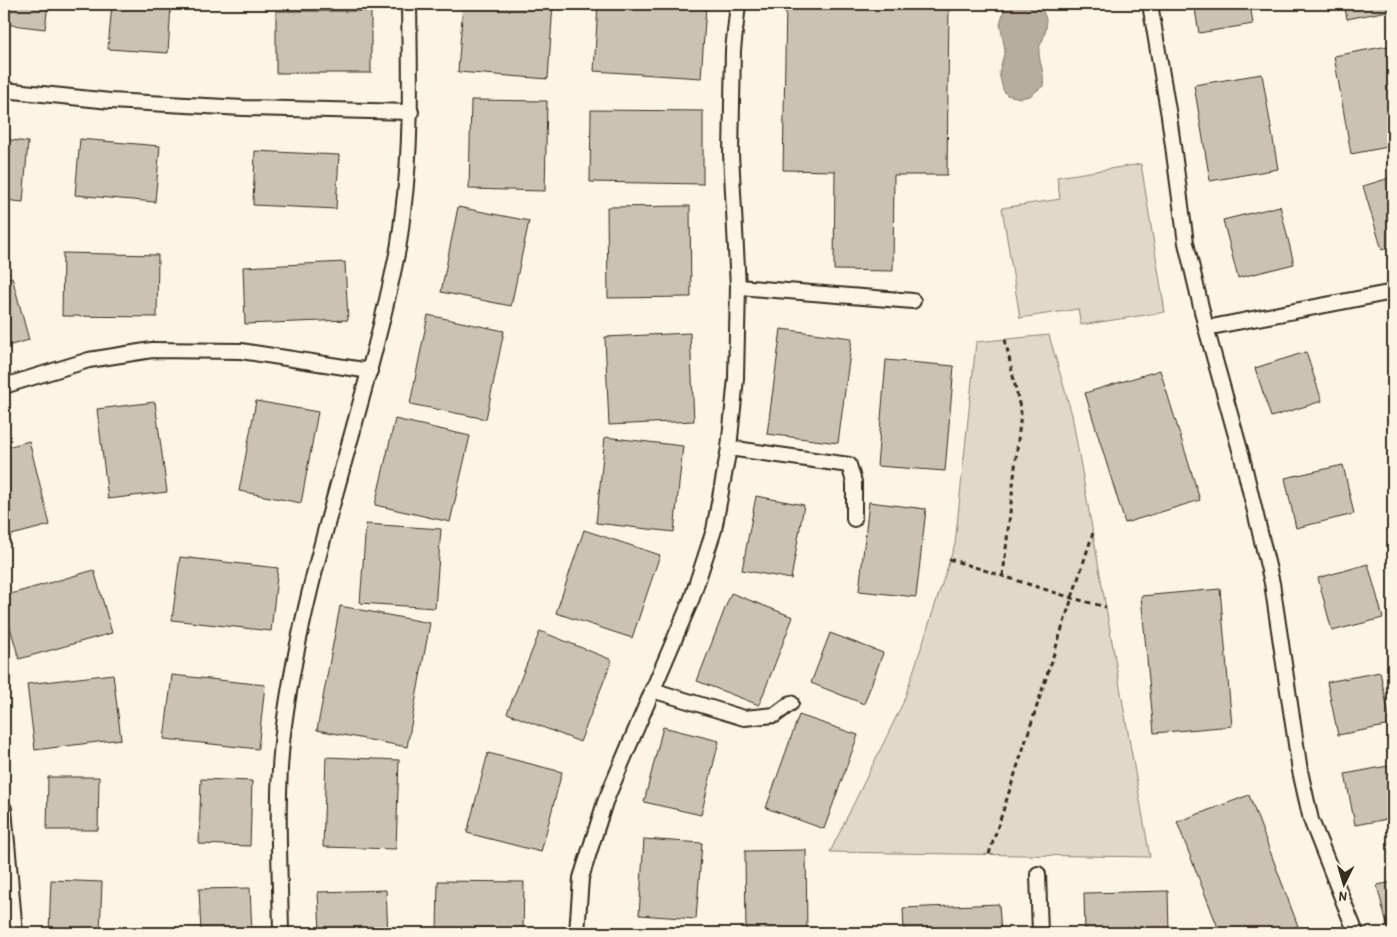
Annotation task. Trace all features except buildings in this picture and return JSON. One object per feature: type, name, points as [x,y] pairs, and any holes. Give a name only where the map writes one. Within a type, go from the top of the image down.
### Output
[{"type":"lane","points":[[280,933],[279,800],[284,726],[307,599],[370,371],[398,252],[408,175],[411,112],[409,4]]},
{"type":"lane","points":[[576,933],[581,878],[605,802],[692,598],[714,530],[728,448],[736,378],[738,287],[731,154],[733,50],[738,4]]},
{"type":"lane","points":[[1150,4],[1169,116],[1186,243],[1206,328],[1242,457],[1272,583],[1300,771],[1311,820],[1356,933]]},
{"type":"lane","points":[[4,90],[110,101],[234,108],[411,112]]},
{"type":"lane","points":[[738,287],[913,301]]},
{"type":"lane","points":[[1206,328],[1393,292]]},
{"type":"lane","points":[[4,386],[89,360],[152,350],[241,351],[370,371]]},
{"type":"lane","points":[[728,448],[849,465],[854,482],[854,519]]},
{"type":"lane","points":[[652,690],[744,718],[775,715],[791,704]]},
{"type":"lane","points":[[4,809],[15,933]]},
{"type":"lane","points":[[1038,874],[1040,933]]},
{"type":"path","points":[[1003,576],[1021,413],[1005,339]]},
{"type":"path","points":[[989,854],[1093,533]]},
{"type":"path","points":[[949,559],[1106,607]]},
{"type":"shaded area","points":[[1008,4],[1037,4],[1043,11],[1046,23],[1046,31],[1039,51],[1043,86],[1030,96],[1020,98],[1007,95],[1003,90],[999,73],[1005,50],[1000,24],[1005,6]]},
{"type":"shaded area","points":[[1141,164],[1165,312],[1081,325],[1078,309],[1020,318],[1002,208],[1060,199],[1057,177]]},
{"type":"shaded area","points":[[1049,335],[1072,415],[1150,857],[830,852],[903,703],[955,544],[976,342]]}]
